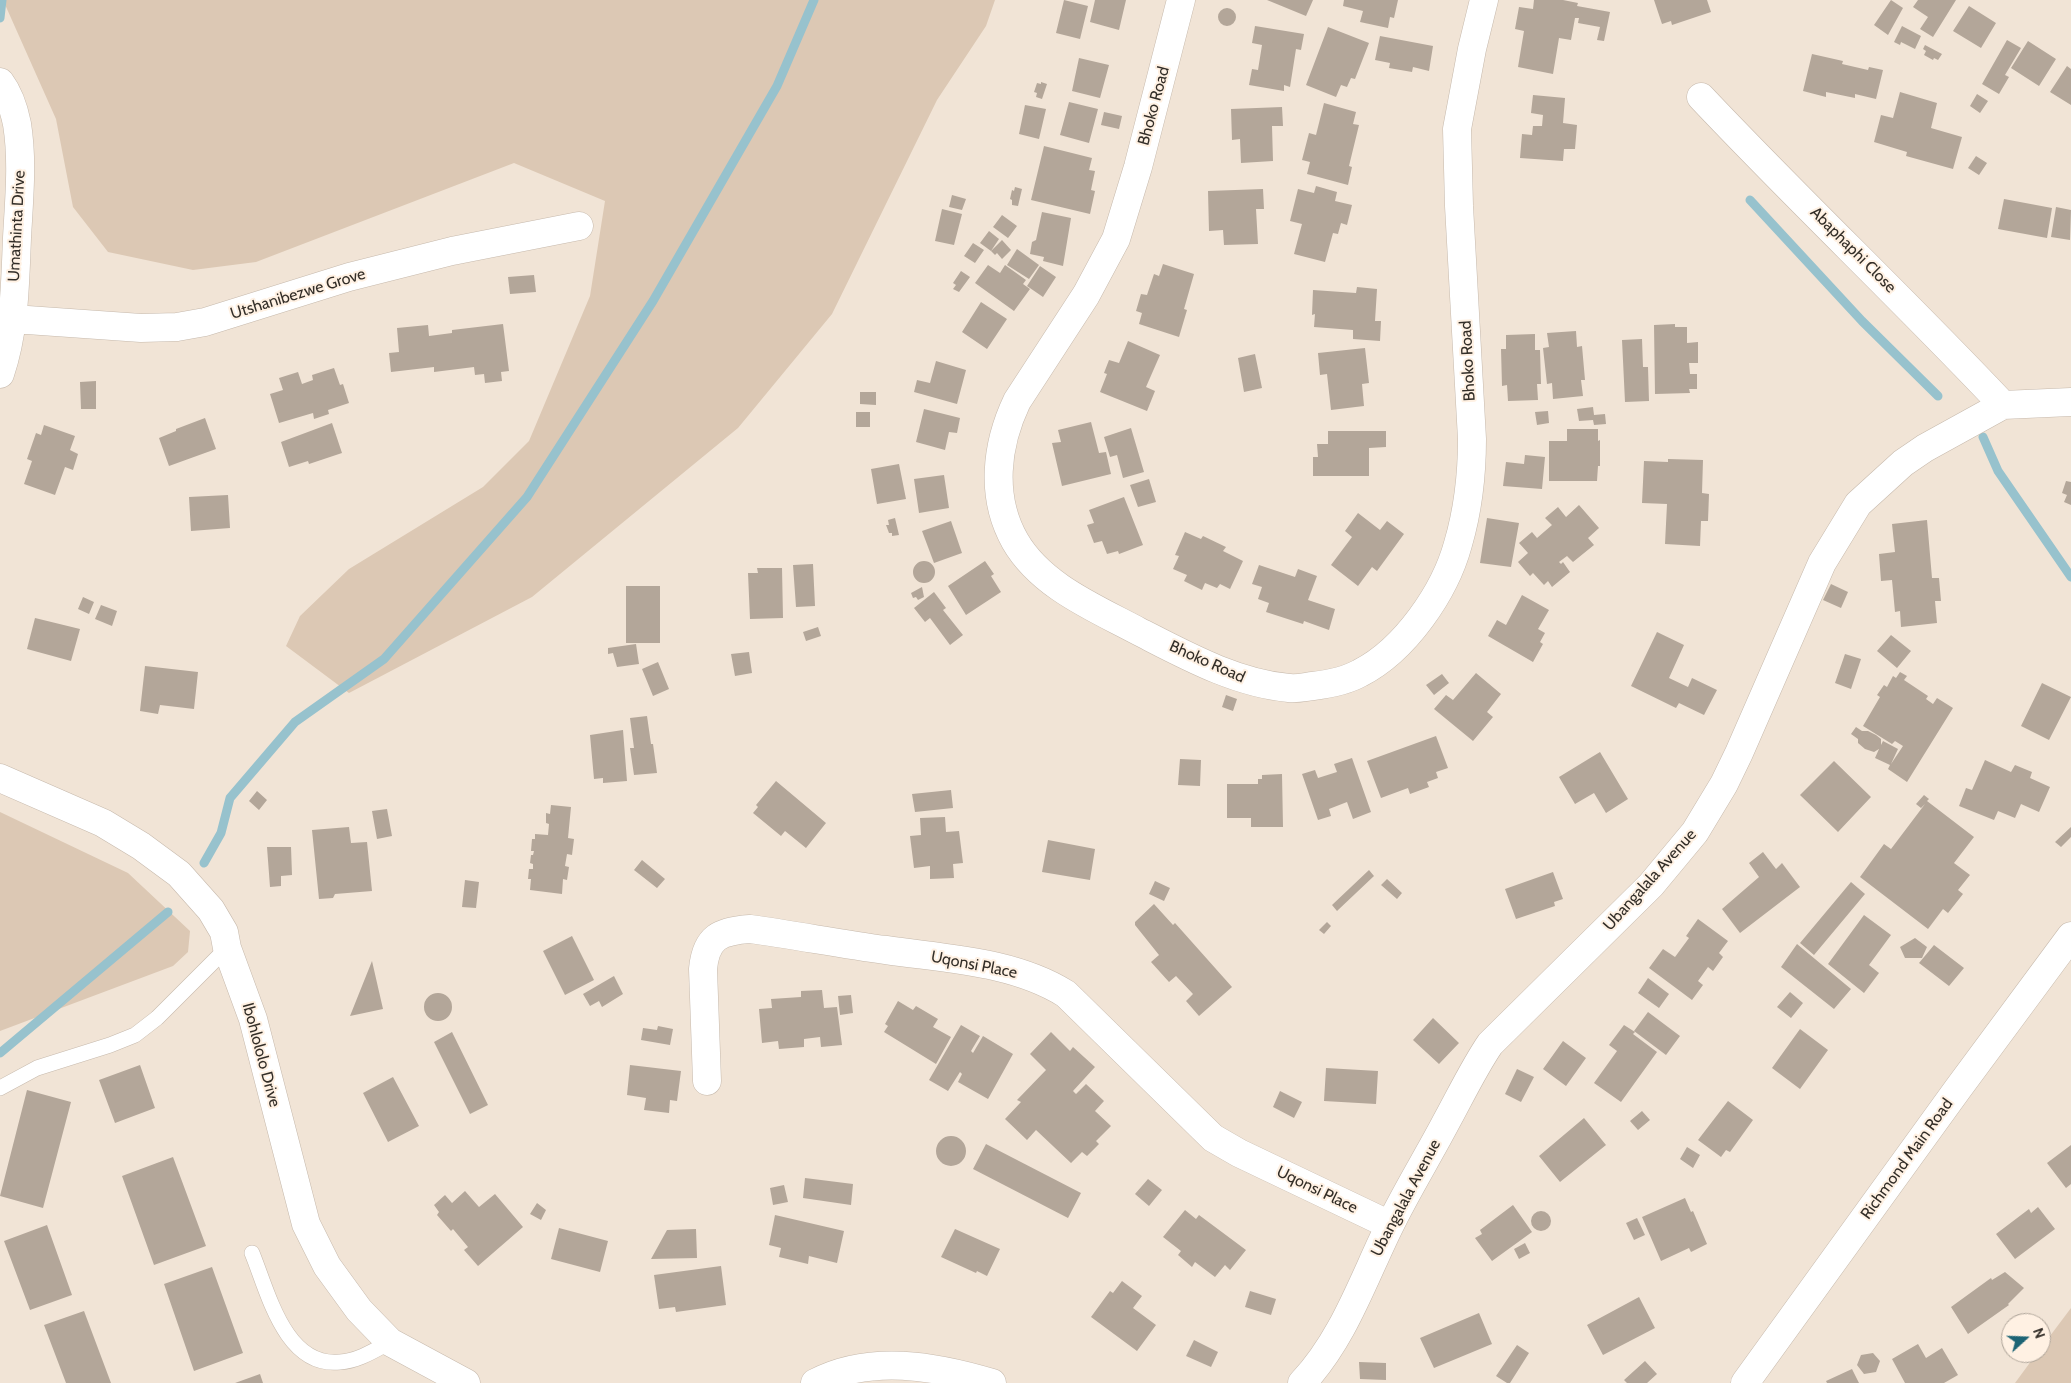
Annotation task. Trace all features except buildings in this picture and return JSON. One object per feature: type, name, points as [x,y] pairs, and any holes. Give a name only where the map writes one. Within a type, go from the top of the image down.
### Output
[{"type":"street","name":"Bhoko Road","points":[[1181,0],[1138,167],[1116,239],[1086,295],[1017,401],[1009,418],[998,461],[1002,505],[1015,542],[1042,573],[1070,594],[1144,634],[1222,672],[1249,681],[1292,688],[1342,680],[1360,674],[1382,658],[1422,616],[1435,596],[1458,545],[1469,493],[1472,466],[1457,129],[1472,49],[1484,0]]},
{"type":"street","name":"Umathinta Drive","points":[[0,82],[12,104],[20,145],[20,185],[12,319],[0,374]]},
{"type":"street","name":"Abaphaphi Close","points":[[1701,97],[1924,321],[2003,405]]},
{"type":"street","name":"Utshanibezwe Grove","points":[[12,319],[141,328],[177,327],[206,322],[349,277],[443,253],[579,226]]},
{"type":"street","name":"Ubangalala Avenue","points":[[1302,1383],[1318,1366],[1335,1341],[1390,1225],[1476,1064],[1490,1044],[1651,885],[1696,832],[1724,784],[1739,753],[1822,563],[1858,504],[1903,463],[1925,448],[2003,405],[2071,402]]},
{"type":"street","name":"Ibohlololo Drive","points":[[0,778],[103,824],[163,861],[191,886],[211,910],[224,932],[227,948],[253,1018],[306,1224],[327,1266],[358,1310],[390,1342],[466,1383]]},
{"type":"street","name":"Uqonsi Place","points":[[707,1081],[704,953],[708,946],[724,933],[750,929],[988,965],[1034,978],[1066,994],[1214,1138],[1240,1153],[1390,1225]]},
{"type":"street","name":"Richmond Main Road","points":[[1745,1383],[1961,1083],[2071,936]]},
{"type":"street","points":[[815,1383],[848,1370],[883,1365],[912,1366],[958,1374],[992,1383]]},
{"type":"lane","points":[[0,1088],[37,1068],[110,1045],[134,1035],[157,1018],[227,948]]},
{"type":"lane","points":[[252,1253],[281,1327],[301,1349],[315,1358],[338,1363],[361,1357],[390,1342]]},
{"type":"shaded area","points":[[3,0],[995,0],[986,26],[937,100],[832,314],[738,428],[532,597],[349,693],[286,646],[300,616],[349,569],[483,487],[529,441],[590,296],[605,201],[514,163],[256,262],[193,270],[108,252],[73,207],[56,119]]},
{"type":"shaded area","points":[[0,812],[128,873],[190,931],[188,952],[173,966],[0,1031]]},
{"type":"shaded area","points":[[2071,1308],[2071,1383],[2015,1383],[2030,1363],[2051,1363],[2051,1335]]},
{"type":"waterway","points":[[0,18],[2,0]]},
{"type":"waterway","points":[[204,863],[221,833],[230,798],[295,722],[384,659],[527,497],[653,301],[777,86],[814,0]]},
{"type":"waterway","points":[[1750,200],[1862,321],[1938,396]]},
{"type":"waterway","points":[[1983,437],[1998,471],[2071,577]]},
{"type":"waterway","points":[[0,1053],[168,912]]}]
